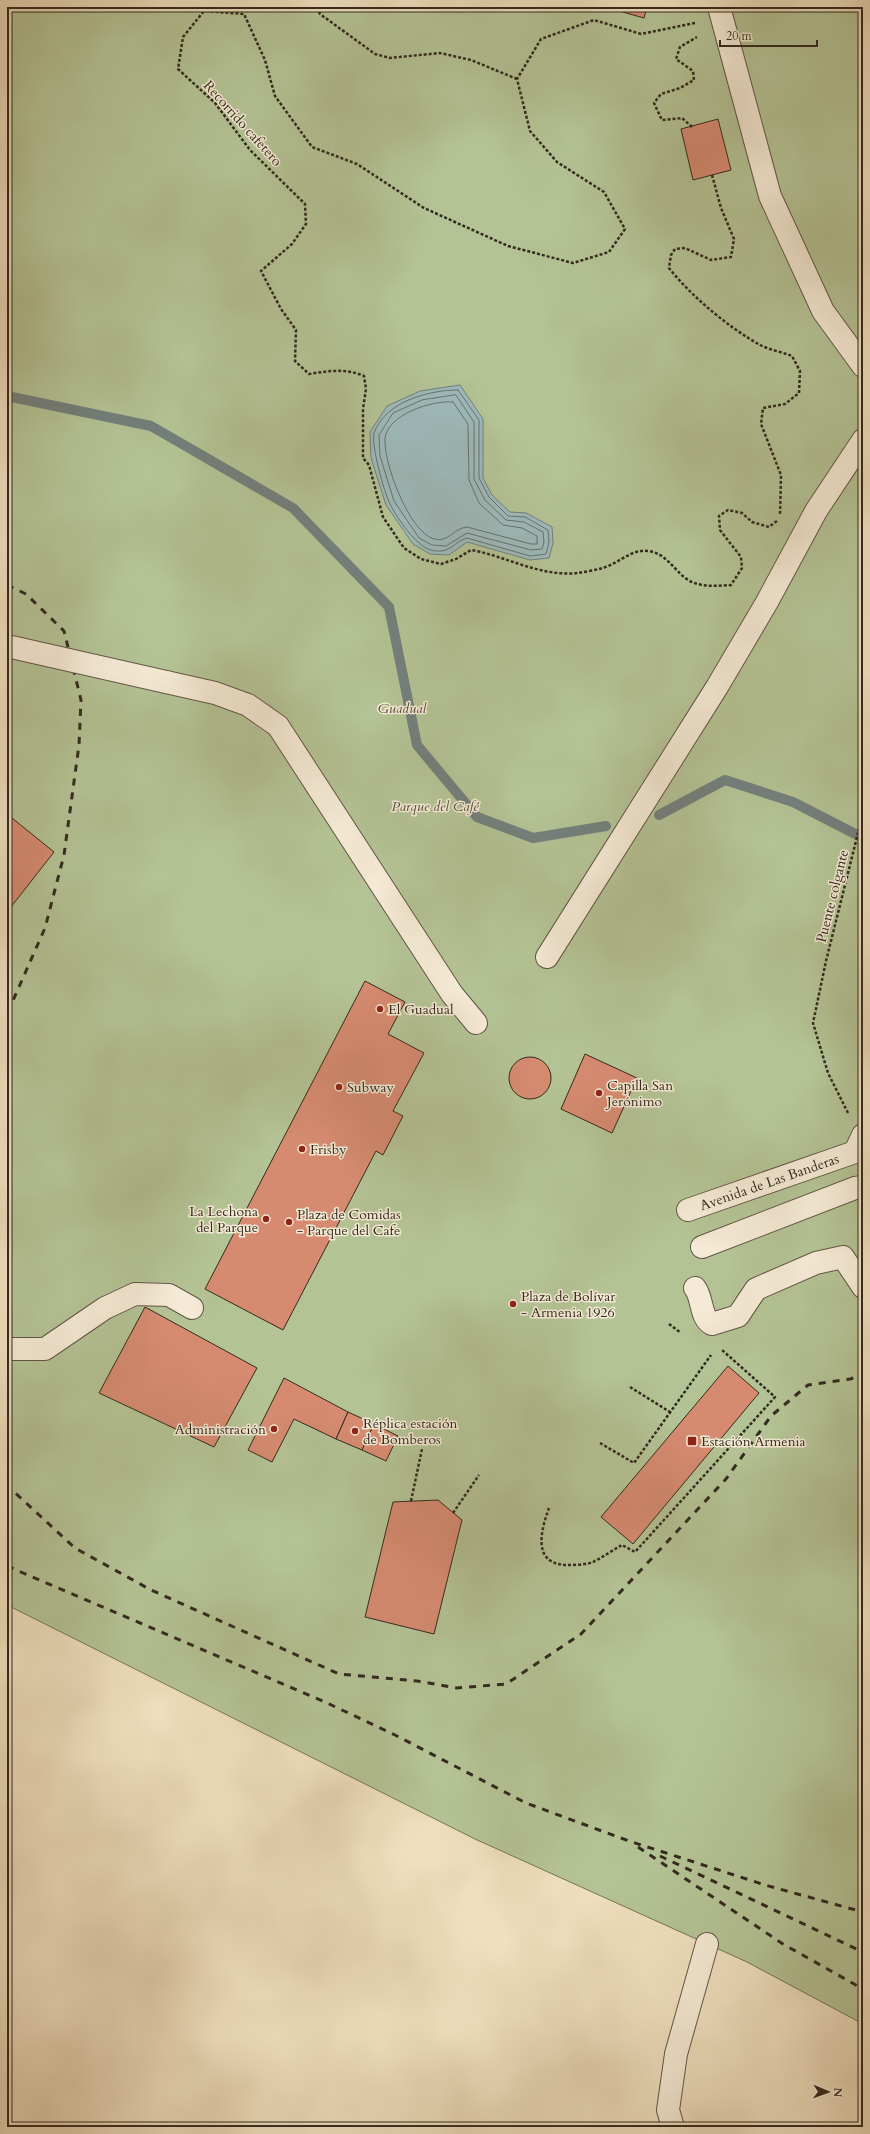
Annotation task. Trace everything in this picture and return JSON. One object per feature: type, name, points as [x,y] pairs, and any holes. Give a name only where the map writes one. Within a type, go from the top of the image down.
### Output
[{"type":"street","points":[[719,7],[770,196],[823,311],[863,366]]},
{"type":"street","points":[[547,957],[717,687],[767,602],[816,511],[863,440]]},
{"type":"street","points":[[7,646],[215,693],[248,705],[278,726],[452,994],[476,1023]]},
{"type":"street","points":[[859,1143],[856,1162],[863,1175]]},
{"type":"street","name":"Avenida de Las Banderas","points":[[688,1210],[859,1143]]},
{"type":"street","points":[[702,1247],[855,1188],[863,1187]]},
{"type":"street","points":[[695,1288],[702,1303],[705,1318],[712,1324],[738,1316],[756,1289],[816,1264],[843,1258],[863,1287]]},
{"type":"street","points":[[7,1349],[44,1348],[105,1308],[135,1294],[169,1295],[192,1308]]},
{"type":"street","points":[[673,2127],[668,2110],[676,2054],[707,1944]]},
{"type":"path","points":[[317,7],[320,14],[375,54],[390,58],[440,53],[471,60],[517,79],[541,39],[594,20],[641,34],[700,22]]},
{"type":"path","name":"Recorrido cafetero","points":[[517,79],[530,131],[557,162],[604,192],[625,229],[609,252],[573,263],[508,246],[424,208],[357,164],[312,147],[275,96],[265,60],[244,14],[204,11],[183,38],[178,69],[214,103],[250,150],[305,204],[306,224],[292,244],[261,271],[280,309],[296,330],[295,361],[309,374],[337,370],[354,371],[364,376],[366,389],[363,409],[363,458],[369,465],[383,517],[404,548],[421,559],[441,564],[456,559],[471,550],[552,573],[577,573],[604,568],[636,552],[648,551],[662,555],[685,578],[704,586],[730,585],[742,568],[741,557],[720,530],[718,516],[728,510],[742,513],[752,522],[769,527],[780,519],[781,475],[761,424],[761,419],[763,408],[786,404],[799,393],[800,371],[792,356],[761,345],[735,329],[678,280],[669,268],[671,255],[675,249],[685,248],[712,260],[731,257],[734,239],[721,208],[712,175]]},
{"type":"path","points":[[692,126],[682,118],[662,120],[654,103],[661,94],[680,88],[694,80],[693,71],[676,59],[680,47],[699,36]]},
{"type":"path","name":"Puente colgante","points":[[859,1143],[848,1114],[828,1073],[814,1023],[826,961],[863,814]]},
{"type":"path","points":[[549,1508],[542,1525],[541,1542],[544,1556],[554,1564],[575,1565],[592,1562],[622,1545],[635,1552],[775,1396],[717,1345]]},
{"type":"path","points":[[600,1443],[634,1463],[711,1355]]},
{"type":"path","points":[[630,1387],[670,1412]]},
{"type":"path","points":[[411,1501],[422,1449]]},
{"type":"path","points":[[453,1513],[480,1475]]},
{"type":"green space","name":"Parque del Café","points":[[7,7],[863,7],[863,2024],[747,1962],[475,1839],[7,1605]]},
{"type":"water","points":[[460,385],[483,419],[483,478],[492,495],[510,512],[526,513],[552,527],[553,543],[549,558],[530,560],[467,542],[449,555],[430,554],[413,544],[386,505],[371,458],[370,432],[387,406],[420,391]]},
{"type":"building","points":[[605,7],[647,7],[644,18]]},
{"type":"building","points":[[718,119],[731,170],[693,180],[681,129]]},
{"type":"building","points":[[7,814],[54,852],[7,912]]},
{"type":"building","name":"Plaza de Comidas - Parque del Cafe","points":[[365,981],[405,1002],[388,1034],[424,1053],[393,1111],[403,1116],[383,1155],[376,1151],[283,1330],[205,1289]]},
{"type":"building","name":"Capilla San Jerónimo","points":[[585,1054],[637,1078],[612,1133],[561,1109]]},
{"type":"building","points":[[526,1057],[534,1057],[542,1060],[548,1066],[551,1078],[548,1090],[542,1096],[534,1099],[526,1099],[518,1096],[512,1090],[509,1082],[509,1074],[512,1066],[518,1060]]},
{"type":"building","points":[[145,1307],[257,1368],[214,1447],[99,1393]]},
{"type":"building","name":"Estación Armenia","points":[[728,1366],[759,1393],[633,1544],[601,1517]]},
{"type":"building","name":"Administración","points":[[284,1378],[348,1412],[336,1439],[294,1419],[272,1462],[248,1450]]},
{"type":"building","name":"Réplica estación de Bomberos","points":[[348,1412],[374,1424],[362,1450],[336,1439]]},
{"type":"building","points":[[374,1424],[398,1436],[386,1461],[362,1450]]},
{"type":"building","points":[[438,1500],[462,1520],[434,1634],[365,1617],[393,1502]]},
{"type":"waterway","points":[[7,396],[151,426],[293,508],[389,607],[417,745],[477,817],[533,838],[606,826]]},
{"type":"waterway","points":[[659,815],[725,780],[793,802],[863,838]]},
{"type":"railway","points":[[7,585],[26,594],[64,631],[81,700],[79,745],[64,855],[45,928],[7,1014]]},
{"type":"railway","points":[[7,1483],[12,1490],[75,1548],[151,1590],[339,1674],[417,1681],[457,1688],[506,1684],[581,1634],[726,1479],[771,1416],[808,1385],[850,1379],[863,1375]]},
{"type":"railway","points":[[7,1566],[325,1702],[395,1735],[526,1803],[629,1841],[765,1885],[863,1912]]},
{"type":"railway","points":[[638,1847],[783,1944],[863,1989]]},
{"type":"railway","points":[[660,1856],[863,1952]]},
{"type":"place","name":"El Guadual","points":[[380,1009]]},
{"type":"place","name":"Subway","points":[[339,1087]]},
{"type":"place","name":"Capilla San Jerónimo","points":[[599,1093]]},
{"type":"place","name":"Frisby","points":[[302,1149]]},
{"type":"place","name":"La Lechona del Parque","points":[[266,1219]]},
{"type":"place","name":"Plaza de Comidas - Parque del Cafe","points":[[289,1222]]},
{"type":"place","name":"Plaza de Bolívar - Armenia 1926","points":[[513,1304]]},
{"type":"place","name":"Administración","points":[[274,1429]]},
{"type":"place","name":"Réplica estación de Bomberos","points":[[355,1431]]},
{"type":"place","name":"Estación Armenia","points":[[692,1441]]},
{"type":"park label","name":"Guadual","points":[[402,708]]}]
